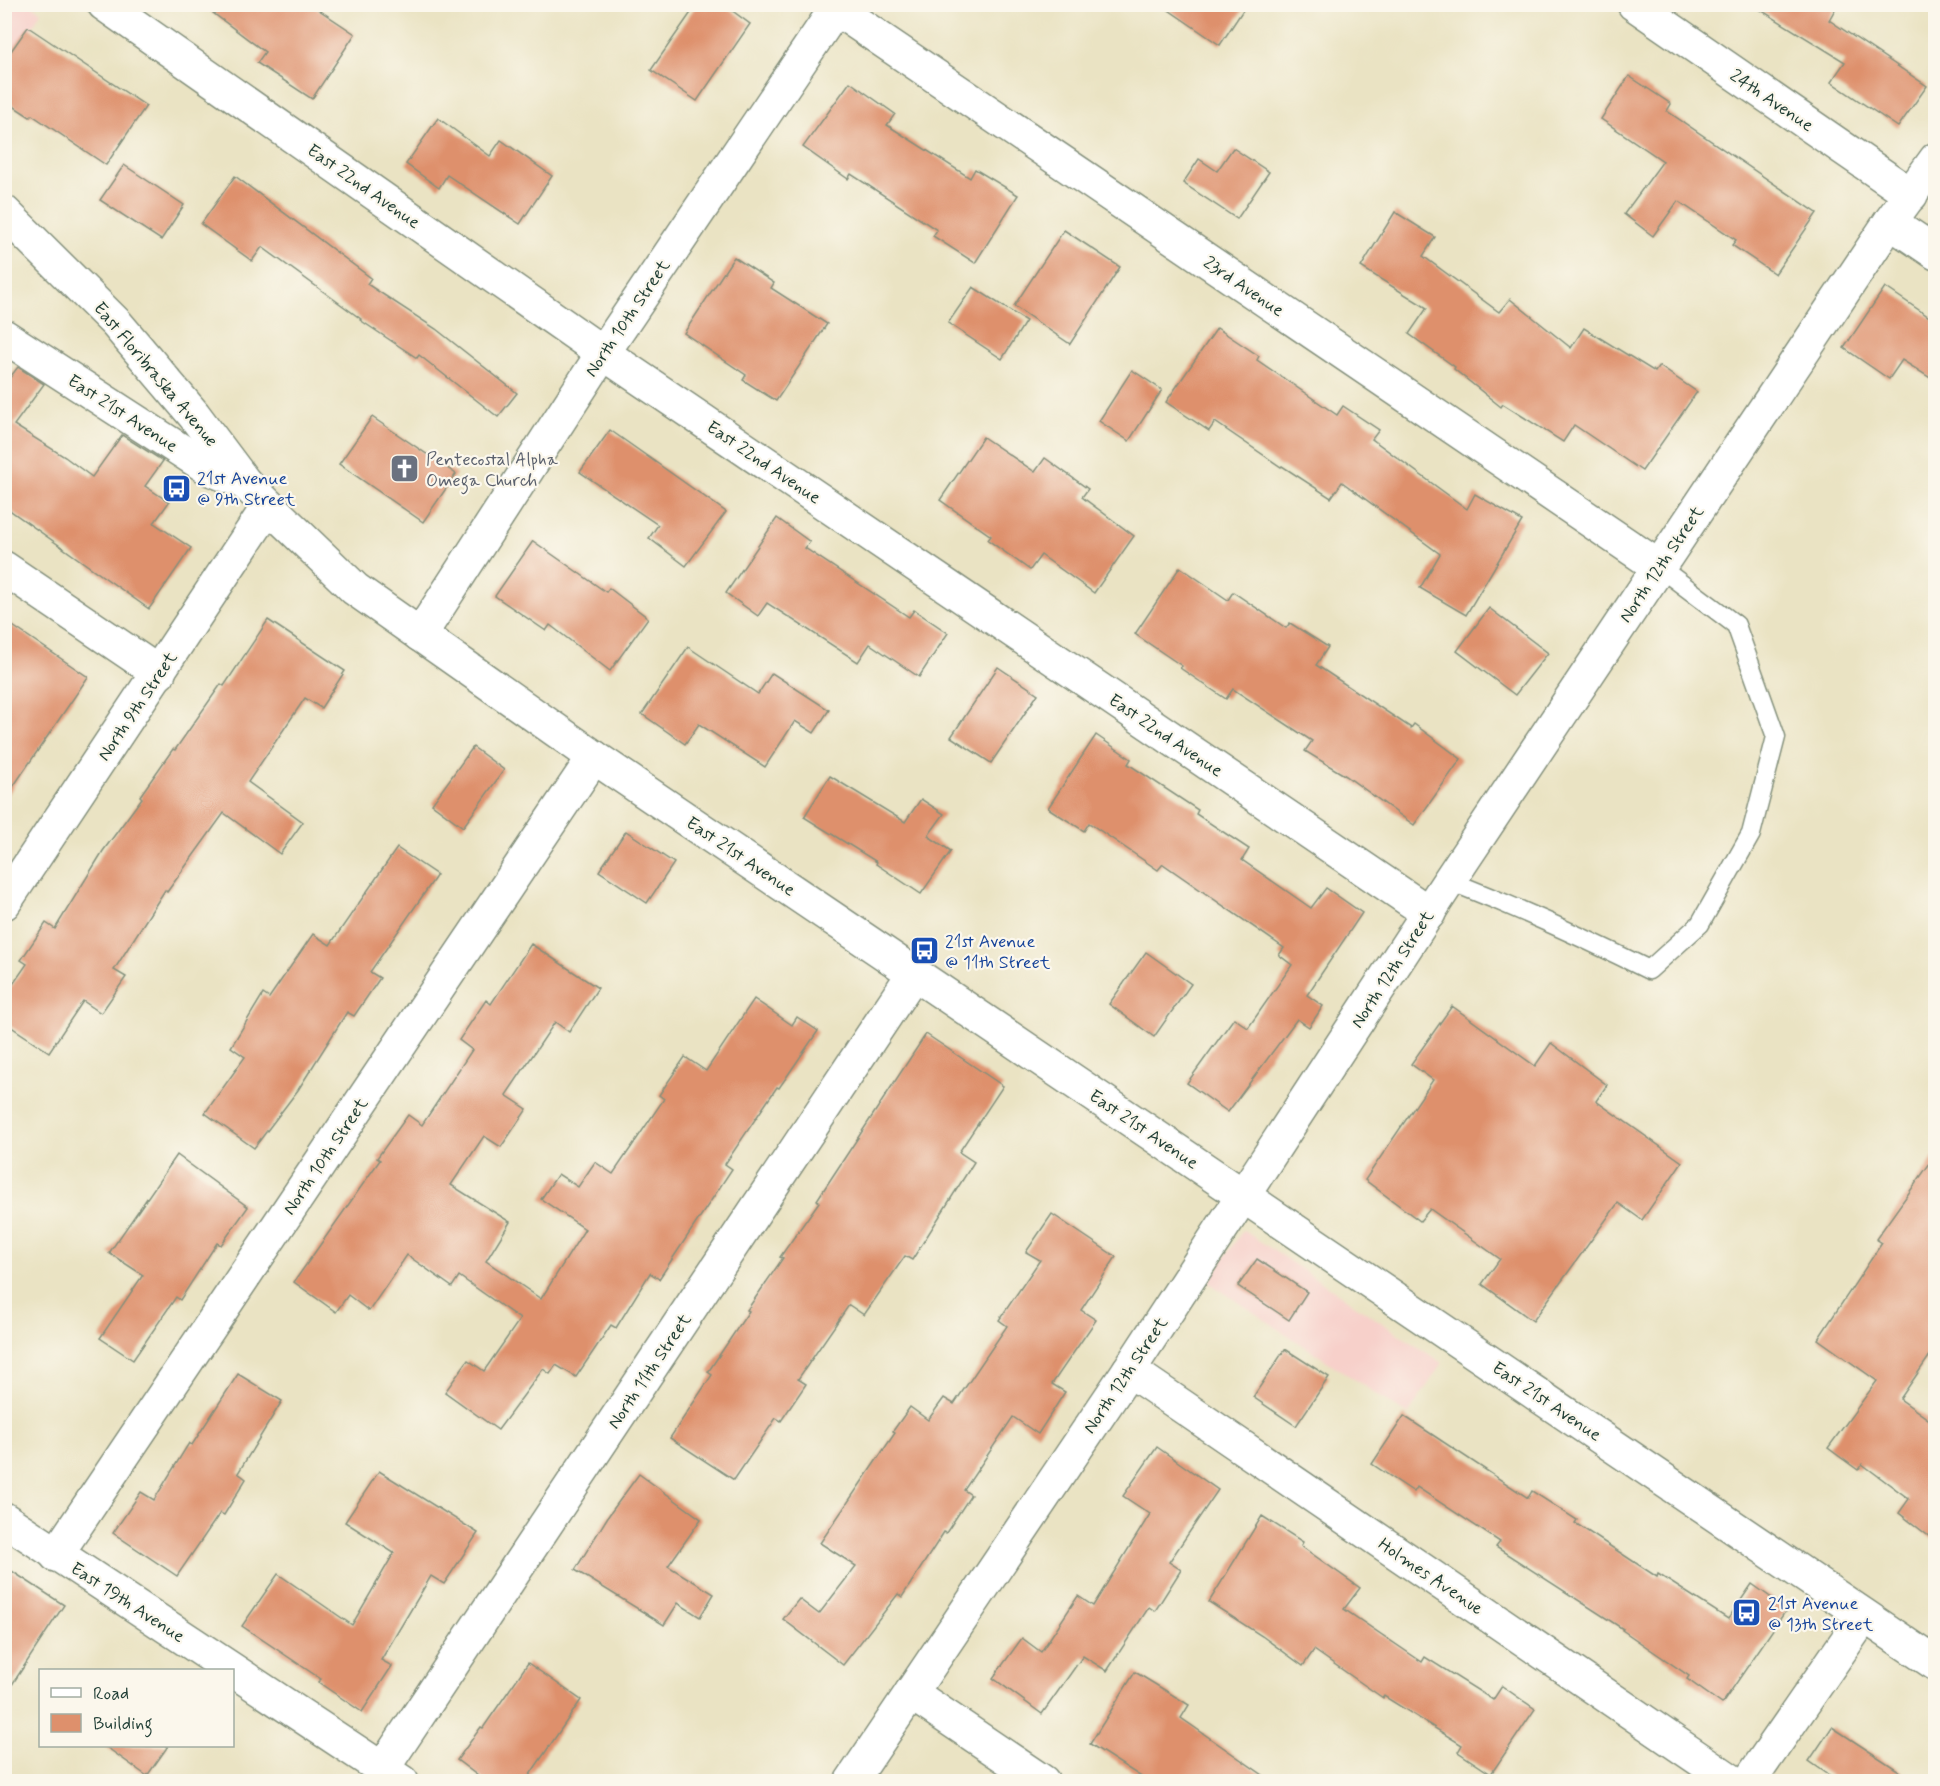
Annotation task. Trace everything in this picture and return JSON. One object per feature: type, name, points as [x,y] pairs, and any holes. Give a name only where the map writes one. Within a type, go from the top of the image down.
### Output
[{"type":"street","name":"East 22nd Avenue","points":[[104,4],[603,352],[1429,913]]},
{"type":"street","name":"24th Avenue","points":[[1634,4],[1911,195]]},
{"type":"street","name":"North 10th Street","points":[[420,635],[603,352],[834,6]]},
{"type":"street","name":"23rd Avenue","points":[[834,6],[1659,567]]},
{"type":"street","name":"North 12th Street","points":[[851,1782],[1129,1370],[1242,1195],[1659,567],[1890,222],[1935,159]]},
{"type":"street","name":"East Floribraska Avenue","points":[[4,212],[116,322],[194,415],[245,483],[355,589]]},
{"type":"street","points":[[1890,222],[1935,253]]},
{"type":"street","name":"East 21st Avenue","points":[[4,336],[208,468],[245,483]]},
{"type":"street","name":"North 9th Street","points":[[4,903],[268,507]]},
{"type":"street","points":[[4,568],[159,673]]},
{"type":"street","name":"East 21st Avenue","points":[[355,589],[594,757],[1935,1664]]},
{"type":"street","name":"North 10th Street","points":[[56,1555],[594,757]]},
{"type":"street","name":"North 11th Street","points":[[393,1775],[914,973]]},
{"type":"street","name":"Holmes Avenue","points":[[1129,1370],[1733,1782]]},
{"type":"street","name":"East 19th Avenue","points":[[4,1519],[231,1669]]},
{"type":"street","points":[[1749,1782],[1864,1616]]},
{"type":"street","name":"East 19th Avenue","points":[[234,1671],[393,1775]]},
{"type":"street","points":[[911,1693],[1043,1782]]},
{"type":"lane","points":[[1450,881],[1520,908],[1649,970],[1700,924],[1750,834],[1776,736],[1736,625],[1659,567]]},
{"type":"shaded area","points":[[5,5],[32,5],[41,12],[5,75]]},
{"type":"shaded area","points":[[1243,1230],[1442,1363],[1408,1415],[1208,1282]]},
{"type":"building","points":[[201,4],[310,4],[355,34],[312,99],[257,63],[265,52]]},
{"type":"building","points":[[697,4],[723,4],[750,24],[697,101],[651,70]]},
{"type":"building","points":[[1160,4],[1247,4],[1220,45]]},
{"type":"building","points":[[1751,4],[1838,4],[1829,20],[1927,86],[1898,127],[1831,82],[1845,62]]},
{"type":"building","points":[[28,27],[146,106],[106,165],[32,115],[30,117],[4,100],[4,61]]},
{"type":"building","points":[[1629,76],[1671,104],[1667,111],[1817,213],[1775,274],[1732,245],[1736,240],[1678,201],[1653,236],[1624,214],[1663,161],[1601,119]]},
{"type":"building","points":[[850,82],[895,114],[887,125],[970,178],[975,169],[1018,195],[975,263],[933,236],[937,230],[851,174],[848,179],[803,147]]},
{"type":"building","points":[[438,118],[490,156],[501,140],[552,176],[520,224],[447,175],[439,188],[406,164]]},
{"type":"building","points":[[1233,148],[1269,172],[1237,219],[1183,183],[1199,159],[1217,171]]},
{"type":"building","points":[[124,165],[184,205],[161,240],[100,200]]},
{"type":"building","points":[[235,176],[371,278],[367,284],[436,329],[517,393],[498,417],[419,355],[417,358],[360,320],[262,247],[252,261],[201,224]]},
{"type":"building","points":[[1395,212],[1435,237],[1423,256],[1499,312],[1510,299],[1571,348],[1584,328],[1655,372],[1659,366],[1697,392],[1642,471],[1574,425],[1563,442],[1503,404],[1501,407],[1454,369],[1455,367],[1409,334],[1427,308],[1361,267]]},
{"type":"building","points":[[1064,230],[1120,267],[1070,344],[1014,306]]},
{"type":"building","points":[[734,257],[774,283],[771,288],[827,324],[776,401],[743,380],[746,375],[684,333]]},
{"type":"building","points":[[973,287],[1026,321],[1002,359],[948,323]]},
{"type":"building","points":[[1885,287],[1935,321],[1935,381],[1902,360],[1889,379],[1844,348]]},
{"type":"building","points":[[1217,328],[1259,356],[1257,360],[1337,415],[1343,406],[1379,430],[1372,439],[1467,509],[1475,494],[1522,521],[1466,615],[1420,588],[1440,554],[1342,482],[1331,498],[1215,422],[1209,431],[1166,402]]},
{"type":"building","points":[[18,367],[44,384],[14,425],[92,477],[122,435],[163,461],[145,486],[169,502],[154,523],[191,548],[149,609],[4,506],[4,385]]},
{"type":"building","points":[[1132,370],[1162,390],[1129,441],[1099,421]]},
{"type":"building","points":[[372,417],[456,474],[423,522],[339,464]]},
{"type":"building","points":[[610,430],[726,512],[686,566],[649,538],[658,525],[580,472]]},
{"type":"building","points":[[983,437],[1035,472],[1045,458],[1088,489],[1082,497],[1134,536],[1094,593],[1041,555],[1030,570],[988,540],[991,536],[940,500]]},
{"type":"building","points":[[777,518],[810,542],[805,548],[909,617],[914,610],[948,633],[919,677],[870,644],[858,662],[767,603],[758,616],[726,593]]},
{"type":"building","points":[[533,541],[606,592],[609,588],[648,618],[610,671],[550,625],[546,631],[495,596]]},
{"type":"building","points":[[1180,567],[1228,600],[1233,592],[1286,628],[1290,623],[1328,647],[1316,665],[1411,728],[1414,724],[1461,759],[1414,825],[1346,776],[1305,751],[1312,741],[1233,689],[1226,699],[1135,634]]},
{"type":"building","points":[[1489,608],[1548,653],[1515,695],[1457,651]]},
{"type":"building","points":[[4,620],[88,677],[4,800]]},
{"type":"building","points":[[268,620],[345,671],[321,708],[305,698],[248,782],[303,822],[280,854],[224,813],[167,892],[165,890],[114,970],[126,977],[101,1013],[83,1001],[49,1052],[4,1022],[4,997],[27,964],[21,960],[46,923],[55,929],[103,851],[142,798],[140,796],[221,684],[224,686]]},
{"type":"building","points":[[688,647],[758,694],[772,673],[829,710],[814,733],[795,721],[765,767],[699,724],[685,744],[642,714]]},
{"type":"building","points":[[998,667],[1038,694],[991,763],[951,737]]},
{"type":"building","points":[[1096,735],[1131,759],[1128,764],[1198,810],[1196,814],[1249,849],[1242,860],[1311,908],[1326,888],[1362,913],[1307,995],[1323,1006],[1309,1027],[1297,1019],[1228,1112],[1187,1083],[1234,1018],[1248,1028],[1292,965],[1279,955],[1284,948],[1163,864],[1158,870],[1089,823],[1084,831],[1048,808]]},
{"type":"building","points":[[473,747],[504,770],[463,827],[432,804]]},
{"type":"building","points":[[830,776],[905,822],[921,799],[944,814],[928,836],[951,851],[921,894],[876,864],[877,862],[804,817]]},
{"type":"building","points":[[626,831],[674,863],[647,903],[599,871]]},
{"type":"building","points":[[397,848],[437,875],[370,972],[380,978],[354,1016],[347,1012],[298,1090],[254,1148],[205,1113],[245,1057],[231,1047],[263,994],[269,998],[313,934],[330,945]]},
{"type":"building","points":[[531,944],[598,988],[569,1032],[555,1022],[506,1095],[527,1109],[501,1147],[484,1136],[451,1185],[510,1222],[486,1261],[541,1299],[585,1229],[541,1199],[558,1174],[578,1187],[595,1162],[613,1174],[664,1099],[659,1095],[685,1057],[706,1071],[754,999],[792,1025],[797,1017],[818,1031],[725,1164],[732,1169],[659,1279],[650,1273],[616,1328],[611,1325],[576,1377],[556,1365],[550,1374],[543,1369],[498,1430],[445,1392],[468,1360],[484,1371],[520,1319],[459,1276],[452,1287],[407,1255],[369,1311],[348,1295],[336,1312],[294,1282],[380,1160],[377,1158],[408,1115],[422,1125],[472,1050],[459,1040],[486,1000],[491,1004]]},
{"type":"building","points":[[1146,952],[1191,984],[1154,1037],[1109,1004]]},
{"type":"building","points":[[1452,1006],[1535,1066],[1551,1043],[1607,1085],[1596,1101],[1682,1162],[1642,1220],[1618,1203],[1533,1321],[1482,1284],[1500,1259],[1430,1209],[1420,1221],[1365,1180],[1433,1080],[1411,1064]]},
{"type":"building","points":[[926,1034],[1003,1086],[959,1152],[974,1162],[912,1260],[905,1256],[864,1315],[849,1305],[798,1379],[806,1384],[781,1421],[776,1418],[734,1480],[670,1438],[712,1375],[708,1372],[783,1258],[780,1257],[819,1202],[817,1200]]},
{"type":"building","points":[[177,1155],[248,1207],[221,1245],[217,1243],[180,1300],[176,1297],[133,1360],[100,1338],[143,1275],[109,1253]]},
{"type":"building","points":[[1935,1156],[1935,1348],[1900,1399],[1935,1424],[1935,1541],[1899,1513],[1909,1499],[1862,1464],[1858,1470],[1828,1448],[1877,1381],[1818,1339],[1882,1243],[1876,1239]]},
{"type":"building","points":[[1052,1214],[1116,1257],[1081,1310],[1096,1320],[1052,1384],[1065,1392],[1038,1434],[1013,1417],[964,1490],[971,1495],[946,1533],[944,1532],[902,1597],[898,1594],[843,1665],[783,1619],[799,1599],[819,1614],[856,1566],[820,1543],[895,1433],[893,1431],[910,1407],[928,1420],[944,1398],[954,1404],[1007,1326],[999,1320],[1040,1260],[1026,1252]]},
{"type":"building","points":[[1257,1259],[1307,1292],[1289,1320],[1238,1286]]},
{"type":"building","points":[[1285,1349],[1329,1377],[1296,1426],[1253,1397]]},
{"type":"building","points":[[238,1374],[282,1401],[238,1473],[246,1479],[224,1515],[220,1513],[177,1576],[113,1533],[141,1492],[154,1500],[189,1443],[192,1445]]},
{"type":"building","points":[[1404,1416],[1528,1498],[1532,1491],[1577,1520],[1575,1523],[1657,1577],[1658,1574],[1728,1619],[1752,1584],[1787,1609],[1722,1704],[1687,1679],[1689,1676],[1623,1629],[1496,1547],[1500,1542],[1417,1487],[1414,1492],[1372,1464]]},
{"type":"building","points":[[1157,1447],[1218,1490],[1169,1562],[1181,1570],[1155,1611],[1149,1607],[1107,1671],[1083,1656],[1042,1714],[993,1678],[1022,1638],[1041,1652],[1078,1596],[1093,1606],[1150,1514],[1123,1496]]},
{"type":"building","points":[[379,1471],[478,1533],[444,1584],[431,1576],[381,1660],[392,1666],[362,1712],[318,1682],[321,1679],[242,1626],[278,1574],[352,1625],[394,1553],[345,1522]]},
{"type":"building","points":[[639,1474],[701,1519],[668,1566],[714,1594],[700,1617],[678,1603],[664,1625],[575,1570],[609,1515]]},
{"type":"building","points":[[1262,1516],[1303,1542],[1301,1546],[1360,1588],[1344,1609],[1422,1662],[1425,1657],[1493,1700],[1502,1686],[1535,1709],[1491,1774],[1458,1752],[1462,1745],[1384,1696],[1383,1698],[1314,1650],[1303,1666],[1209,1602]]},
{"type":"building","points":[[4,1566],[64,1605],[4,1697]]},
{"type":"building","points":[[528,1663],[581,1700],[525,1782],[486,1782],[457,1760],[481,1727],[483,1728]]},
{"type":"building","points":[[1135,1672],[1189,1705],[1181,1718],[1273,1782],[1149,1782],[1090,1744]]},
{"type":"building","points":[[1832,1727],[1916,1782],[1839,1782],[1809,1761]]},
{"type":"building","points":[[106,1747],[167,1747],[147,1776]]},
{"type":"place","name":"Pentecostal Alpha Omega Church","points":[[405,469]]},
{"type":"place","name":"21st Avenue @ 9th Street","points":[[176,488]]},
{"type":"place","name":"21st Avenue @ 11th Street","points":[[924,951]]},
{"type":"place","name":"21st Avenue @ 13th Street","points":[[1747,1613]]}]
